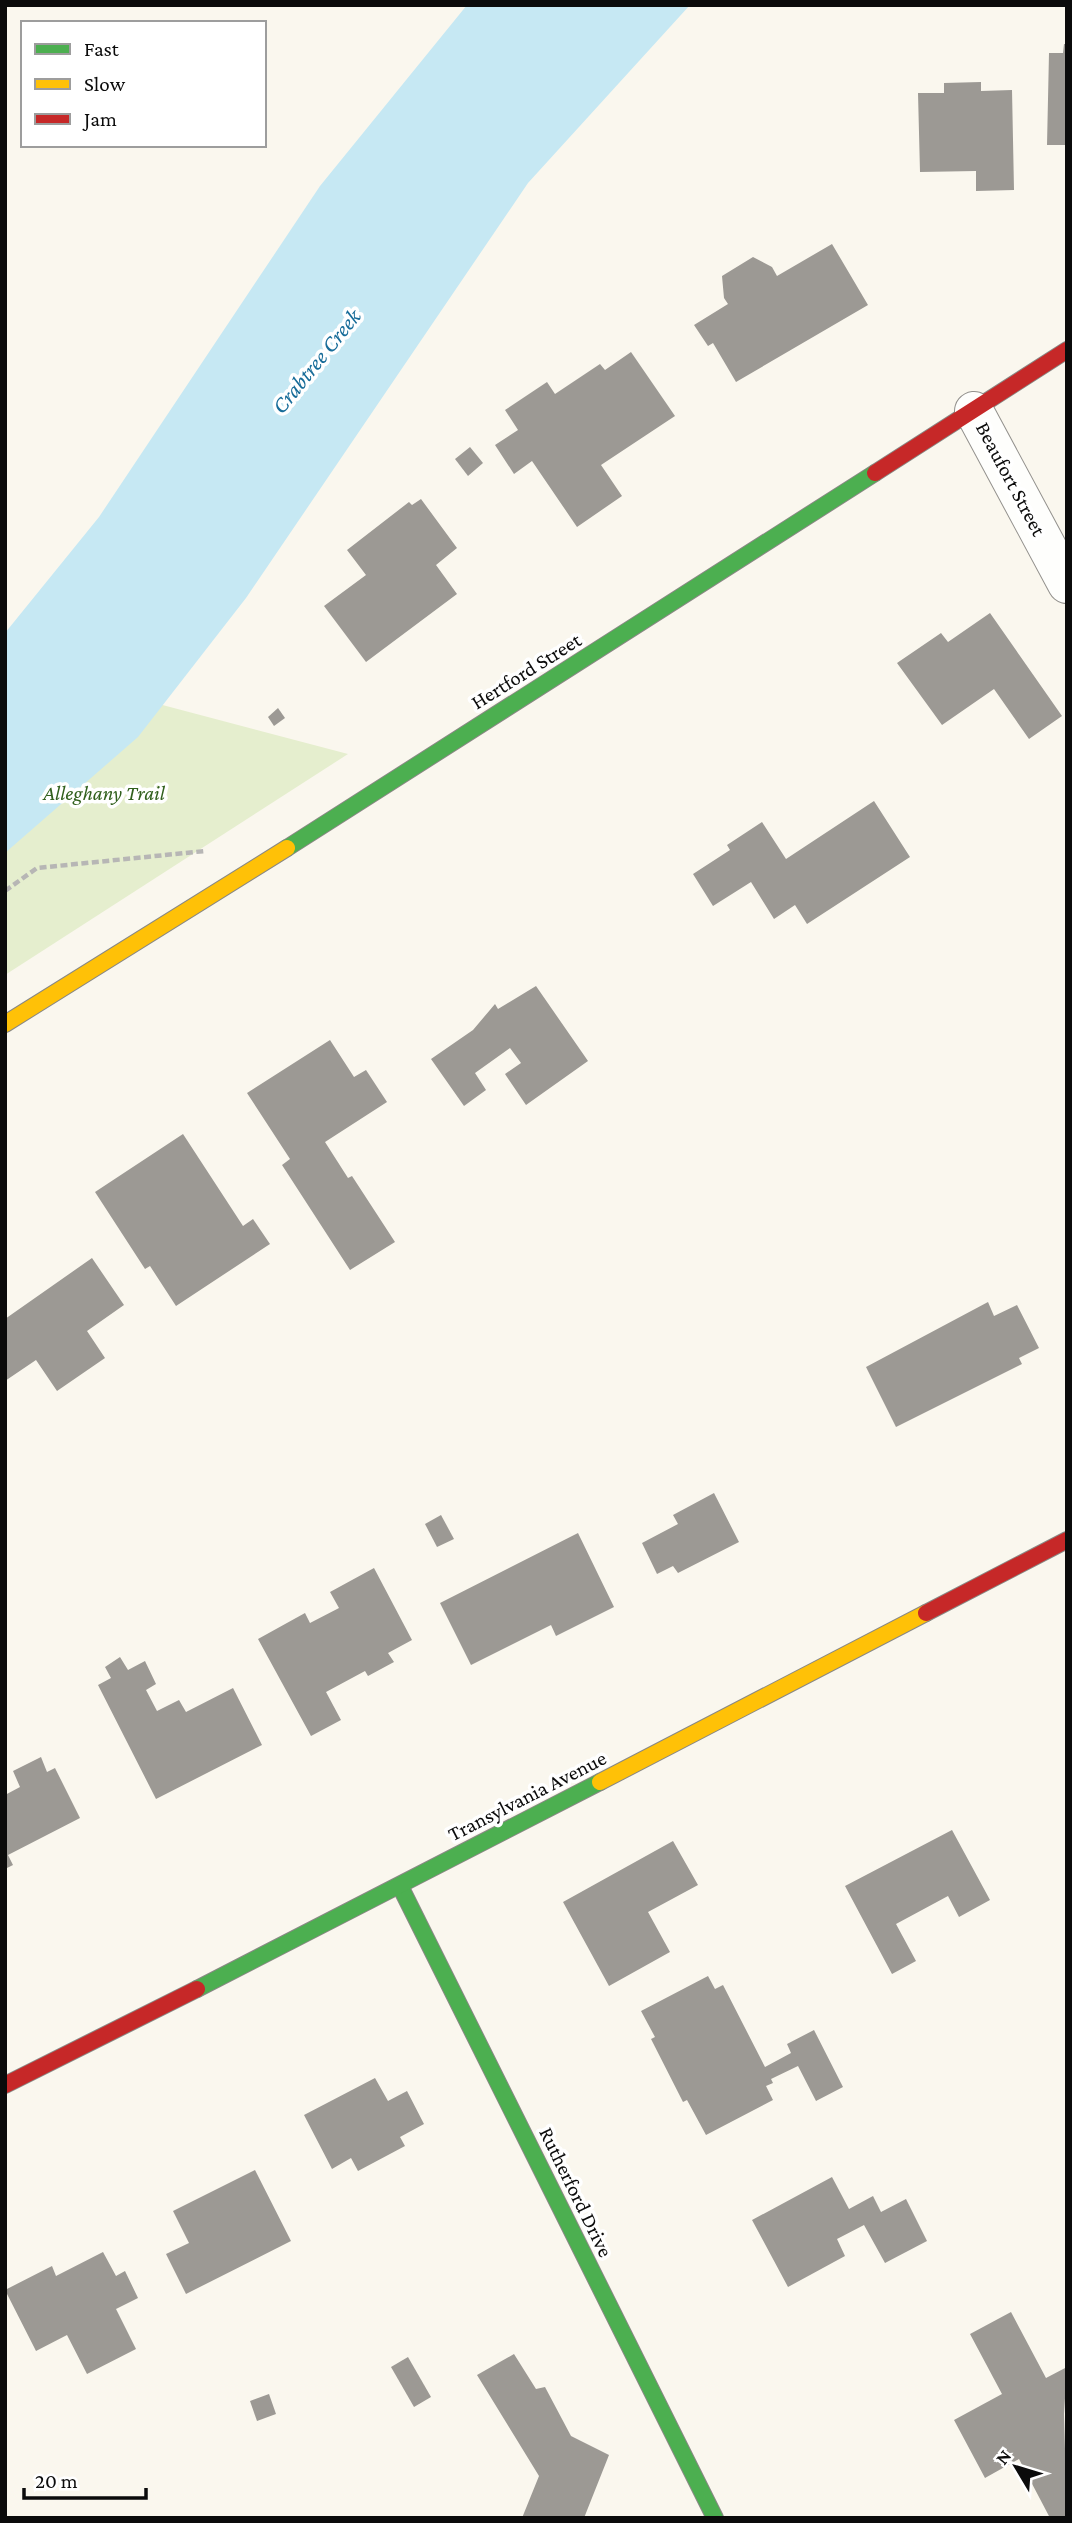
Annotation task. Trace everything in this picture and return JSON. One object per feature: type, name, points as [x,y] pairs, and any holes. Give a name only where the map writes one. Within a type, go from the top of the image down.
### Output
[{"type":"street","name":"Hertford Street","points":[[5,1024],[1067,350]]},
{"type":"street","name":"Beaufort Street","points":[[974,411],[1067,584]]},
{"type":"street","name":"Transylvania Avenue","points":[[5,2085],[400,1886],[1067,1540]]},
{"type":"street","name":"Rutherford Drive","points":[[400,1886],[715,2518]]},
{"type":"path","points":[[5,891],[37,868],[214,850]]},
{"type":"green space","name":"Alleghany Trail","points":[[34,671],[348,754],[5,975],[5,694]]},
{"type":"water","name":"Crabtree Creek","points":[[467,5],[690,5],[528,183],[246,598],[138,737],[5,853],[5,633],[99,517],[320,186]]},
{"type":"building","points":[[1064,44],[1067,44],[1067,145],[1047,145],[1049,53],[1063,53]]},
{"type":"building","points":[[981,82],[981,91],[1012,90],[1014,190],[976,191],[976,171],[920,172],[918,93],[944,93],[944,83]]},
{"type":"building","points":[[832,244],[868,305],[736,382],[713,343],[708,346],[694,325],[728,304],[724,298],[722,276],[753,257],[772,267],[777,276]]},
{"type":"building","points":[[631,352],[675,416],[601,465],[622,496],[577,527],[532,461],[514,474],[495,445],[518,430],[505,410],[547,382],[555,394],[600,364],[605,370]]},
{"type":"building","points":[[470,447],[483,463],[468,476],[455,459]]},
{"type":"building","points":[[421,499],[457,548],[436,565],[457,594],[366,662],[324,606],[366,575],[347,550],[409,502],[412,505]]},
{"type":"building","points":[[990,613],[1062,716],[1029,739],[994,689],[942,725],[897,663],[941,633],[948,642]]},
{"type":"building","points":[[278,708],[285,718],[274,726],[268,717]]},
{"type":"building","points":[[874,801],[910,857],[807,924],[795,905],[774,919],[751,882],[713,906],[693,874],[730,850],[727,845],[762,822],[786,859]]},
{"type":"building","points":[[536,986],[588,1061],[526,1105],[505,1074],[521,1063],[510,1048],[475,1073],[486,1090],[464,1106],[431,1059],[473,1030],[495,1004],[498,1009]]},
{"type":"building","points":[[330,1040],[354,1077],[366,1070],[387,1102],[325,1142],[348,1178],[352,1176],[395,1242],[350,1270],[282,1165],[290,1159],[247,1093]]},
{"type":"building","points":[[183,1134],[243,1226],[253,1219],[270,1244],[176,1306],[150,1266],[145,1269],[95,1192]]},
{"type":"building","points":[[92,1258],[124,1305],[87,1331],[105,1358],[57,1391],[36,1360],[5,1381],[5,1319]]},
{"type":"building","points":[[988,1302],[994,1316],[1017,1305],[1039,1348],[1019,1358],[1022,1364],[896,1427],[866,1367]]},
{"type":"building","points":[[714,1493],[739,1542],[678,1573],[673,1566],[657,1574],[642,1543],[678,1524],[673,1515]]},
{"type":"building","points":[[441,1515],[454,1539],[437,1547],[425,1524]]},
{"type":"building","points":[[578,1533],[614,1607],[556,1636],[551,1625],[471,1665],[440,1603]]},
{"type":"building","points":[[374,1568],[412,1640],[388,1653],[394,1662],[368,1676],[365,1671],[326,1692],[341,1720],[311,1736],[258,1639],[305,1613],[310,1623],[339,1608],[330,1592]]},
{"type":"building","points":[[120,1657],[128,1670],[145,1661],[156,1684],[146,1690],[157,1711],[179,1700],[186,1712],[233,1688],[262,1745],[156,1799],[98,1685],[111,1678],[105,1667]]},
{"type":"building","points":[[41,1757],[47,1772],[55,1768],[80,1818],[8,1855],[13,1865],[5,1869],[5,1795],[20,1787],[13,1771]]},
{"type":"building","points":[[952,1830],[990,1900],[959,1917],[948,1896],[896,1924],[916,1961],[892,1974],[845,1886]]},
{"type":"building","points":[[673,1841],[698,1885],[648,1912],[670,1952],[609,1986],[563,1902]]},
{"type":"building","points":[[708,1976],[715,1989],[723,1985],[765,2067],[791,2053],[787,2044],[814,2030],[843,2087],[816,2101],[798,2066],[771,2079],[773,2083],[766,2086],[773,2100],[706,2135],[687,2100],[683,2102],[651,2039],[655,2037],[641,2011]]},
{"type":"building","points":[[375,2078],[388,2101],[407,2091],[424,2124],[400,2137],[405,2146],[358,2171],[351,2158],[332,2169],[304,2115]]},
{"type":"building","points":[[255,2170],[291,2241],[186,2294],[166,2254],[189,2243],[173,2211]]},
{"type":"building","points":[[832,2177],[849,2209],[873,2196],[881,2212],[906,2199],[927,2241],[885,2263],[864,2225],[837,2239],[845,2256],[788,2287],[752,2220]]},
{"type":"building","points":[[103,2252],[116,2276],[125,2271],[138,2298],[116,2309],[136,2349],[87,2374],[67,2335],[36,2351],[5,2290],[52,2266],[56,2276]]},
{"type":"building","points":[[1011,2312],[1046,2378],[1067,2367],[1064,2414],[1067,2518],[1050,2518],[1019,2459],[985,2478],[954,2420],[1002,2394],[970,2334]]},
{"type":"building","points":[[514,2354],[536,2389],[545,2387],[571,2436],[609,2455],[584,2518],[522,2518],[539,2476],[477,2375]]},
{"type":"building","points":[[408,2357],[431,2397],[414,2407],[391,2367]]},
{"type":"building","points":[[269,2394],[276,2414],[257,2421],[250,2401]]},
{"type":"traffic: fast","points":[[287,848],[875,473]]},
{"type":"traffic: fast","points":[[197,1989],[600,1782]]},
{"type":"traffic: fast","points":[[400,1886],[715,2518]]},
{"type":"traffic: slow","points":[[5,1024],[287,848]]},
{"type":"traffic: slow","points":[[600,1782],[926,1613]]},
{"type":"traffic: jam","points":[[875,473],[1067,350]]},
{"type":"traffic: jam","points":[[926,1613],[1067,1540]]},
{"type":"traffic: jam","points":[[5,2085],[197,1989]]}]
